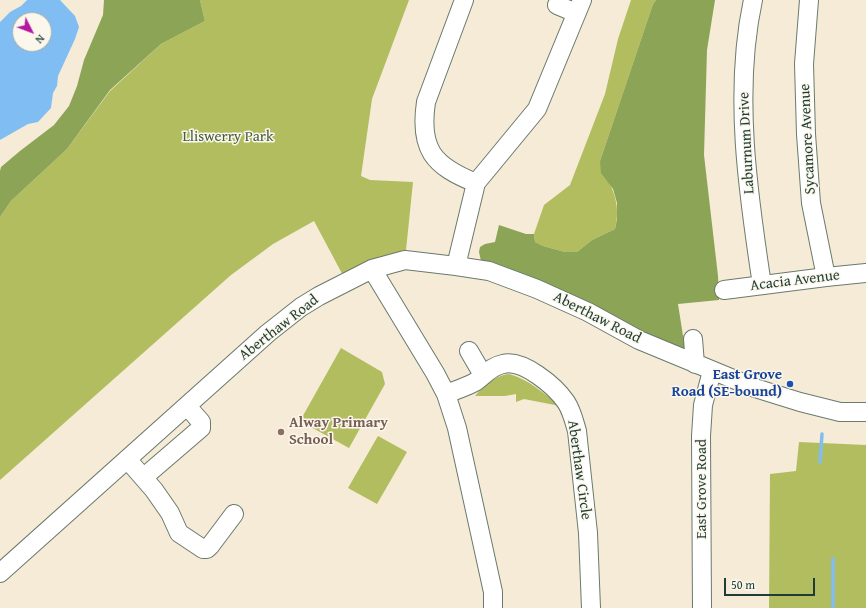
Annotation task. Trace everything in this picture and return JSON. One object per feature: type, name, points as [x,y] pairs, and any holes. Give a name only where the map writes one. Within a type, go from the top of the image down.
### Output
[{"type":"street","points":[[464,0],[426,102],[424,119],[425,135],[430,150],[436,160],[454,173],[476,183]]},
{"type":"street","name":"Laburnum Drive","points":[[754,0],[750,14],[745,68],[744,116],[750,208],[762,285]]},
{"type":"street","name":"Sycamore Avenue","points":[[809,0],[804,64],[806,134],[811,203],[826,276]]},
{"type":"street","points":[[456,266],[476,183],[537,109],[579,6],[557,5]]},
{"type":"street","name":"Aberthaw Road","points":[[0,573],[268,333],[301,307],[319,296],[372,269],[405,260],[489,271],[537,289],[588,312],[639,340],[755,388],[800,402],[840,412],[866,412]]},
{"type":"street","points":[[372,269],[435,373],[446,394],[456,428],[491,586],[493,608]]},
{"type":"street","name":"Acacia Avenue","points":[[724,290],[826,276],[866,273]]},
{"type":"street","points":[[693,339],[695,364]]},
{"type":"street","points":[[469,351],[483,375]]},
{"type":"street","name":"Aberthaw Circle","points":[[446,394],[475,382],[487,371],[503,364],[519,365],[532,371],[555,390],[566,402],[573,416],[577,431],[588,533],[591,608]]},
{"type":"street","name":"East Grove Road","points":[[702,608],[703,405],[712,371]]},
{"type":"street","points":[[144,478],[201,428],[201,422],[187,406]]},
{"type":"street","points":[[127,459],[144,478],[168,510],[179,533],[203,549],[207,549],[210,546],[234,514]]},
{"type":"green space","points":[[104,0],[200,0],[205,21],[161,44],[110,90],[67,149],[11,201],[0,217],[1,167],[54,125],[69,106],[77,86],[84,60],[103,15]]},
{"type":"green space","name":"Lliswerry Park","points":[[200,0],[409,0],[372,99],[361,176],[370,180],[413,182],[405,260],[346,281],[314,221],[273,244],[231,275],[0,480],[0,217],[11,201],[67,149],[110,91],[161,44],[205,21]]},
{"type":"green space","points":[[631,0],[656,0],[653,4],[600,161],[616,202],[617,219],[615,229],[592,240],[577,252],[565,252],[543,246],[535,242],[534,234],[544,205],[570,185],[605,94],[618,39]]},
{"type":"green space","points":[[656,0],[715,0],[707,50],[704,155],[718,276],[719,300],[678,304],[687,361],[483,270],[479,252],[480,247],[485,244],[495,242],[499,225],[526,234],[534,234],[535,242],[543,246],[565,252],[577,252],[592,240],[615,229],[617,219],[617,203],[613,189],[601,173],[600,161],[653,4]]},
{"type":"green space","points":[[341,348],[382,372],[385,384],[349,448],[300,421]]},
{"type":"green space","points":[[509,374],[530,383],[560,406],[524,399],[516,402],[516,394],[505,396],[475,396],[482,388],[499,376]]},
{"type":"green space","points":[[378,436],[407,452],[377,504],[348,488]]},
{"type":"green space","points":[[799,442],[866,445],[866,608],[769,608],[770,474],[796,471]]},
{"type":"water","points":[[27,0],[60,0],[75,16],[79,27],[58,76],[57,86],[53,93],[51,108],[38,122],[28,124],[0,140],[0,22],[10,12],[21,6]]},
{"type":"waterway","points":[[820,462],[822,434]]},
{"type":"waterway","points":[[833,559],[833,608]]},
{"type":"place","name":"East Grove Road (SE-bound)","points":[[790,384]]},
{"type":"place","name":"Alway Primary School","points":[[281,432]]}]
